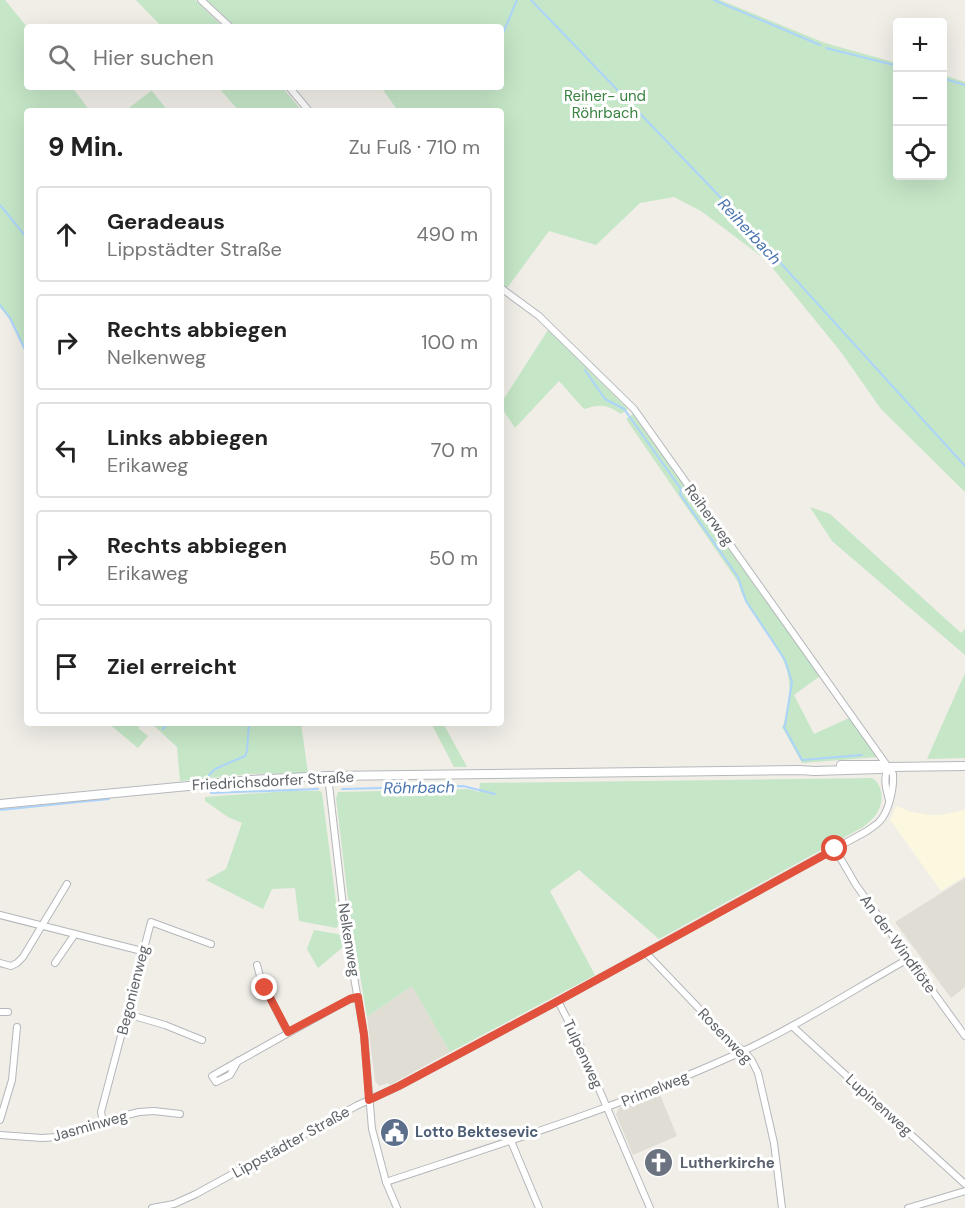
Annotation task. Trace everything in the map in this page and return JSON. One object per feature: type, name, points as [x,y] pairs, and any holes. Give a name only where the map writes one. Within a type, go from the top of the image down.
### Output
[{"type":"main road","name":"Friedrichsdorfer Straße","points":[[0,804],[251,780],[328,776],[815,771],[965,766]]},
{"type":"street","points":[[201,0],[227,24]]},
{"type":"street","points":[[291,90],[306,108]]},
{"type":"street","name":"Reiherweg","points":[[504,290],[538,316],[634,409],[888,767]]},
{"type":"street","name":"Lippstädter Straße","points":[[152,1208],[174,1204],[189,1197],[558,1001],[867,831],[885,815],[889,801],[885,781],[888,767]]},
{"type":"street","name":"Nelkenweg","points":[[328,776],[346,932],[364,1035],[372,1129],[386,1182],[397,1208]]},
{"type":"street","name":"An der Windflöte","points":[[835,849],[856,885],[965,1036]]},
{"type":"street","points":[[0,963],[11,966],[17,963],[67,884]]},
{"type":"street","points":[[0,915],[142,951]]},
{"type":"street","name":"Begonienweg","points":[[103,1121],[101,1112],[151,922],[210,944]]},
{"type":"street","points":[[55,963],[75,934]]},
{"type":"street","name":"Rosenweg","points":[[646,952],[731,1042],[744,1051],[752,1061],[758,1073],[774,1143],[782,1208]]},
{"type":"street","name":"Primelweg","points":[[386,1182],[608,1108],[687,1077],[792,1026],[909,959]]},
{"type":"street","points":[[257,965],[261,980],[288,1032]]},
{"type":"street","points":[[238,1061],[288,1032],[358,997]]},
{"type":"street","name":"Tulpenweg","points":[[558,1001],[578,1040],[650,1208]]},
{"type":"street","points":[[0,1012],[8,1012]]},
{"type":"street","points":[[127,1014],[165,1025],[202,1040]]},
{"type":"street","name":"Lupinenweg","points":[[792,1026],[965,1184]]},
{"type":"street","points":[[0,1120],[12,1080],[17,1027]]},
{"type":"street","name":"Jasminweg","points":[[0,1135],[57,1137],[103,1121],[139,1112],[180,1114]]},
{"type":"street","points":[[511,1141],[539,1208]]},
{"type":"street","points":[[908,1208],[965,1191]]},
{"type":"shaded area","points":[[896,806],[930,815],[965,810],[965,876],[941,891],[890,820]]},
{"type":"shaded area","points":[[965,878],[965,987],[951,998],[895,922]]},
{"type":"shaded area","points":[[412,986],[450,1052],[390,1085],[388,1083],[379,1086],[375,1081],[367,1017]]},
{"type":"shaded area","points":[[659,1092],[677,1136],[633,1155],[616,1114],[619,1108]]},
{"type":"green space","points":[[0,0],[5,0],[25,24],[24,90],[74,90],[88,108],[24,108],[24,346],[0,307]]},
{"type":"green space","points":[[136,0],[195,0],[220,24],[159,24]]},
{"type":"green space","name":"Reiher- und Röhrbach","points":[[207,0],[720,0],[825,43],[893,62],[893,180],[947,180],[947,76],[965,82],[965,492],[881,409],[841,352],[766,260],[701,211],[674,197],[640,203],[596,245],[549,231],[507,288],[504,286],[504,108],[396,108],[383,90],[504,90],[504,24],[233,24]]},
{"type":"green space","points":[[221,90],[284,90],[300,108],[236,108]]},
{"type":"green space","points":[[151,91],[166,108],[129,108]]},
{"type":"green space","points":[[548,330],[628,409],[621,414],[603,406],[584,409],[559,381],[515,428],[504,412],[504,398]]},
{"type":"green space","points":[[633,414],[820,676],[794,695],[814,734],[849,718],[878,757],[802,763],[782,727],[789,686],[786,667],[781,655],[749,608],[738,582],[626,419]]},
{"type":"green space","points":[[810,507],[830,514],[961,633],[965,629],[965,655],[832,541]]},
{"type":"green space","points":[[965,673],[965,758],[927,759]]},
{"type":"green space","points":[[112,726],[140,726],[138,728],[148,736],[138,748]]},
{"type":"green space","points":[[154,726],[301,726],[308,773],[251,774],[180,781],[177,747]]},
{"type":"green space","points":[[433,726],[445,726],[467,767],[454,767]]},
{"type":"green space","points":[[872,778],[881,791],[881,802],[874,817],[863,827],[659,939],[579,870],[550,891],[595,975],[450,1052],[412,986],[367,1017],[350,916],[336,798],[338,792],[469,789],[479,792],[480,783]]},
{"type":"green space","points":[[320,791],[322,793],[339,925],[336,928],[299,921],[295,888],[272,889],[263,909],[206,880],[226,869],[242,823],[228,817],[205,801],[205,797]]},
{"type":"green space","points":[[314,930],[338,934],[341,936],[343,947],[318,968],[307,949]]},
{"type":"waterway","points":[[504,31],[517,0]]},
{"type":"waterway","name":"Reiherbach","points":[[531,0],[726,203],[965,466]]},
{"type":"waterway","points":[[714,0],[820,45]]},
{"type":"waterway","points":[[826,48],[893,65]]},
{"type":"waterway","points":[[947,80],[965,85]]},
{"type":"waterway","points":[[0,205],[24,234]]},
{"type":"waterway","points":[[0,305],[10,318],[24,348]]},
{"type":"waterway","points":[[585,370],[605,399],[624,409],[681,489],[680,494],[738,577],[746,601],[785,660],[792,682],[784,727],[802,760],[862,755]]},
{"type":"waterway","name":"Röhrbach","points":[[209,775],[215,769],[245,756],[249,726]]},
{"type":"waterway","name":"Röhrbach","points":[[342,789],[463,786],[495,794]]},
{"type":"waterway","name":"Röhrbach","points":[[211,793],[318,789]]},
{"type":"waterway","points":[[0,810],[109,799]]},
{"type":"place","name":"Lotto Bektesevic","points":[[394,1132]]},
{"type":"place","name":"Lutherkirche","points":[[659,1163]]},
{"type":"route","points":[[265,988],[288,1032],[358,997],[364,1035],[369,1100],[558,1001],[835,849]]}]
